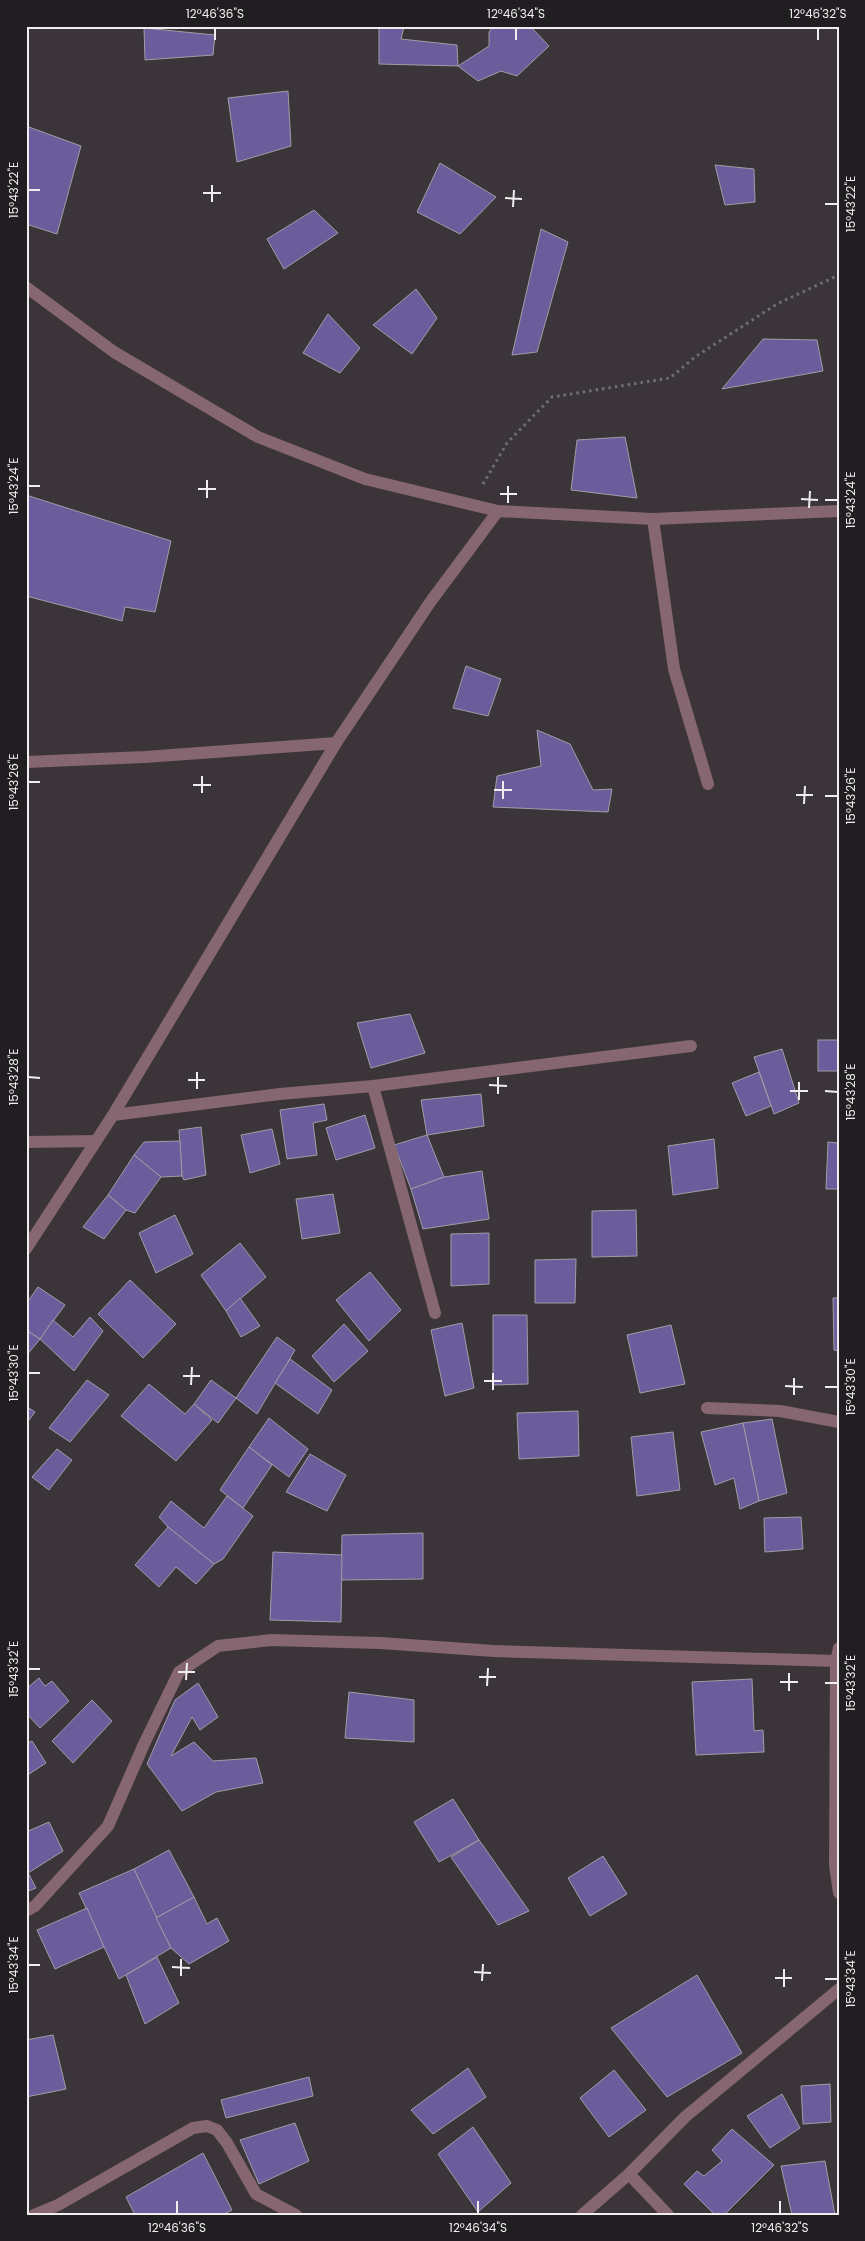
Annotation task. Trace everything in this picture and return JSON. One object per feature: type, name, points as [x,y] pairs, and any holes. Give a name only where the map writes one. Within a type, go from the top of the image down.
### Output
[{"type":"street","points":[[26,287],[114,352],[258,437],[365,479],[498,512],[653,520],[839,511]]},
{"type":"street","points":[[26,1249],[114,1115],[336,743],[431,601],[498,512]]},
{"type":"street","points":[[653,520],[674,669],[708,784]]},
{"type":"street","points":[[26,762],[145,757],[336,743]]},
{"type":"street","points":[[114,1115],[280,1094],[373,1086],[691,1046]]},
{"type":"street","points":[[373,1086],[435,1313]]},
{"type":"street","points":[[26,1142],[96,1141]]},
{"type":"street","points":[[707,1408],[780,1411],[839,1422]]},
{"type":"street","points":[[26,1910],[35,1906],[108,1826],[144,1744],[179,1672],[218,1646],[271,1640],[380,1643],[494,1651],[836,1662]]},
{"type":"street","points":[[839,1648],[836,1662],[835,1865],[839,1892]]},
{"type":"street","points":[[582,2215],[629,2174],[685,2117],[839,1989]]},
{"type":"street","points":[[34,2215],[58,2205],[193,2128],[207,2126],[217,2130],[227,2143],[256,2194],[296,2215]]},
{"type":"street","points":[[629,2174],[668,2215]]},
{"type":"path","points":[[470,505],[506,444],[552,397],[670,378],[695,357],[777,304],[839,275]]},
{"type":"building","points":[[379,26],[404,27],[401,39],[457,45],[458,66],[379,64]]},
{"type":"building","points":[[492,26],[530,26],[549,46],[517,76],[501,71],[478,81],[458,66],[489,46],[489,33]]},
{"type":"building","points":[[144,28],[215,35],[213,55],[145,60]]},
{"type":"building","points":[[288,91],[291,146],[237,162],[228,98]]},
{"type":"building","points":[[26,126],[81,146],[57,234],[26,224]]},
{"type":"building","points":[[440,163],[496,197],[460,234],[417,212]]},
{"type":"building","points":[[715,165],[754,169],[755,202],[725,205]]},
{"type":"building","points":[[314,210],[338,233],[284,269],[267,239]]},
{"type":"building","points":[[541,229],[568,242],[537,352],[512,355]]},
{"type":"building","points":[[416,289],[437,318],[412,354],[373,325]]},
{"type":"building","points":[[328,314],[360,348],[340,373],[303,353]]},
{"type":"building","points":[[763,339],[817,340],[823,371],[722,389]]},
{"type":"building","points":[[625,437],[637,498],[571,490],[577,440]]},
{"type":"building","points":[[26,495],[171,541],[155,612],[125,607],[122,621],[26,596]]},
{"type":"building","points":[[466,666],[501,679],[488,716],[453,708]]},
{"type":"building","points":[[537,730],[570,744],[593,790],[612,789],[608,812],[493,807],[497,776],[541,766]]},
{"type":"building","points":[[410,1014],[425,1053],[371,1068],[357,1023]]},
{"type":"building","points":[[818,1040],[839,1040],[839,1071],[818,1071]]},
{"type":"building","points":[[782,1049],[799,1103],[774,1114],[754,1057]]},
{"type":"building","points":[[759,1072],[771,1106],[746,1116],[732,1083]]},
{"type":"building","points":[[481,1094],[484,1126],[427,1135],[421,1100]]},
{"type":"building","points":[[324,1104],[327,1120],[313,1123],[317,1155],[287,1159],[280,1110]]},
{"type":"building","points":[[365,1115],[375,1148],[336,1160],[326,1128]]},
{"type":"building","points":[[201,1127],[206,1175],[184,1180],[182,1176],[179,1130]]},
{"type":"building","points":[[272,1129],[280,1164],[250,1173],[241,1135]]},
{"type":"building","points":[[427,1135],[444,1177],[411,1189],[394,1145]]},
{"type":"building","points":[[714,1139],[718,1188],[673,1195],[668,1146]]},
{"type":"building","points":[[180,1141],[182,1176],[161,1177],[134,1155],[144,1142]]},
{"type":"building","points":[[828,1142],[839,1143],[839,1189],[826,1189]]},
{"type":"building","points":[[134,1155],[161,1177],[135,1213],[126,1210],[108,1195]]},
{"type":"building","points":[[482,1171],[489,1219],[423,1229],[411,1189],[444,1177]]},
{"type":"building","points":[[333,1194],[340,1233],[302,1239],[296,1199]]},
{"type":"building","points":[[108,1195],[126,1210],[104,1239],[83,1227]]},
{"type":"building","points":[[636,1210],[637,1256],[592,1257],[592,1211]]},
{"type":"building","points":[[175,1215],[193,1254],[156,1273],[139,1233]]},
{"type":"building","points":[[489,1233],[489,1284],[451,1286],[451,1234]]},
{"type":"building","points":[[240,1243],[266,1277],[226,1311],[201,1275]]},
{"type":"building","points":[[576,1259],[575,1303],[535,1303],[535,1260]]},
{"type":"building","points":[[370,1272],[401,1310],[369,1341],[336,1300]]},
{"type":"building","points":[[130,1280],[176,1324],[143,1358],[98,1314]]},
{"type":"building","points":[[38,1287],[65,1305],[40,1339],[26,1330],[26,1304]]},
{"type":"building","points":[[240,1298],[260,1326],[241,1337],[226,1311]]},
{"type":"building","points":[[833,1298],[839,1298],[839,1351],[834,1350]]},
{"type":"building","points":[[493,1315],[527,1315],[528,1384],[493,1385]]},
{"type":"building","points":[[90,1317],[103,1331],[74,1371],[40,1339],[53,1320],[73,1337]]},
{"type":"building","points":[[462,1323],[474,1388],[445,1396],[431,1330]]},
{"type":"building","points":[[344,1324],[368,1351],[334,1382],[312,1356]]},
{"type":"building","points":[[671,1325],[685,1384],[640,1393],[627,1335]]},
{"type":"building","points":[[26,1330],[40,1339],[26,1356]]},
{"type":"building","points":[[277,1337],[295,1350],[257,1414],[236,1398]]},
{"type":"building","points":[[290,1359],[332,1390],[318,1414],[275,1383]]},
{"type":"building","points":[[87,1380],[109,1395],[70,1442],[49,1428]]},
{"type":"building","points":[[211,1380],[236,1398],[218,1423],[194,1404]]},
{"type":"building","points":[[149,1384],[185,1414],[194,1404],[212,1420],[176,1461],[121,1416]]},
{"type":"building","points":[[26,1406],[35,1412],[26,1424]]},
{"type":"building","points":[[578,1411],[579,1456],[519,1459],[517,1413]]},
{"type":"building","points":[[269,1418],[308,1449],[289,1477],[249,1447]]},
{"type":"building","points":[[772,1419],[787,1493],[759,1501],[743,1423]]},
{"type":"building","points":[[743,1423],[759,1501],[740,1509],[734,1478],[715,1485],[701,1432]]},
{"type":"building","points":[[673,1432],[680,1490],[637,1496],[631,1437]]},
{"type":"building","points":[[249,1447],[272,1465],[243,1508],[220,1490]]},
{"type":"building","points":[[57,1449],[72,1460],[49,1490],[32,1477]]},
{"type":"building","points":[[310,1454],[346,1475],[327,1511],[286,1492]]},
{"type":"building","points":[[227,1496],[253,1516],[223,1559],[214,1564],[168,1527],[159,1517],[171,1501],[204,1528]]},
{"type":"building","points":[[801,1517],[803,1549],[765,1552],[764,1518]]},
{"type":"building","points":[[168,1527],[214,1564],[196,1584],[176,1567],[159,1587],[135,1565]]},
{"type":"building","points":[[423,1533],[423,1579],[341,1580],[342,1535]]},
{"type":"building","points":[[273,1552],[342,1555],[341,1622],[270,1620]]},
{"type":"building","points":[[39,1678],[45,1686],[52,1681],[69,1701],[40,1728],[26,1713],[26,1689]]},
{"type":"building","points":[[752,1679],[754,1731],[763,1730],[764,1752],[696,1755],[692,1682]]},
{"type":"building","points":[[198,1683],[218,1717],[200,1730],[192,1717],[171,1756],[194,1742],[213,1761],[256,1758],[263,1783],[216,1792],[182,1811],[147,1764],[175,1700]]},
{"type":"building","points":[[349,1692],[414,1700],[414,1742],[345,1738]]},
{"type":"building","points":[[92,1700],[112,1721],[73,1763],[52,1741]]},
{"type":"building","points":[[32,1741],[46,1763],[26,1776],[26,1744]]},
{"type":"building","points":[[453,1799],[479,1840],[439,1862],[414,1822]]},
{"type":"building","points":[[49,1822],[63,1851],[28,1873],[26,1869],[26,1832]]},
{"type":"building","points":[[479,1840],[529,1911],[498,1925],[451,1857]]},
{"type":"building","points":[[169,1850],[194,1897],[156,1918],[134,1869]]},
{"type":"building","points":[[603,1856],[627,1894],[590,1916],[568,1878]]},
{"type":"building","points":[[26,1869],[36,1888],[26,1892]]},
{"type":"building","points":[[134,1869],[171,1948],[119,1979],[79,1893]]},
{"type":"building","points":[[194,1897],[207,1924],[217,1918],[229,1941],[189,1964],[171,1948],[156,1918]]},
{"type":"building","points":[[87,1908],[104,1947],[55,1969],[37,1930]]},
{"type":"building","points":[[157,1957],[179,2003],[145,2024],[126,1975]]},
{"type":"building","points":[[697,1975],[742,2053],[667,2097],[611,2028]]},
{"type":"building","points":[[53,2035],[66,2089],[26,2097],[26,2040]]},
{"type":"building","points":[[468,2068],[486,2097],[433,2134],[411,2110]]},
{"type":"building","points":[[614,2070],[646,2110],[609,2137],[580,2098]]},
{"type":"building","points":[[309,2077],[313,2096],[226,2118],[221,2100]]},
{"type":"building","points":[[830,2084],[831,2122],[803,2124],[801,2086]]},
{"type":"building","points":[[782,2094],[800,2128],[770,2148],[747,2116]]},
{"type":"building","points":[[295,2123],[309,2161],[259,2184],[240,2140]]},
{"type":"building","points":[[473,2127],[511,2183],[478,2212],[438,2154]]},
{"type":"building","points":[[732,2129],[774,2165],[724,2215],[715,2215],[684,2184],[697,2171],[704,2176],[722,2161],[712,2150]]},
{"type":"building","points":[[203,2153],[232,2210],[222,2215],[135,2215],[126,2197]]},
{"type":"building","points":[[825,2161],[835,2215],[792,2215],[781,2166]]}]
